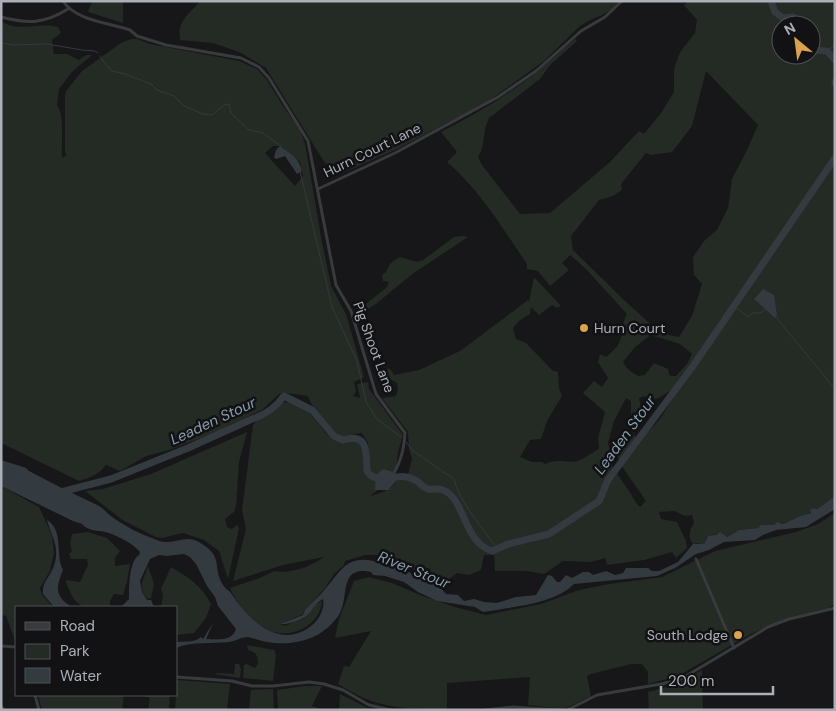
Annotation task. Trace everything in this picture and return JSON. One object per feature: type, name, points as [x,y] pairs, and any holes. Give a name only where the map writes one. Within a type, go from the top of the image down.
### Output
[{"type":"street","points":[[1,17],[17,21],[42,21],[53,18],[68,9],[64,1]]},
{"type":"street","name":"Hurn Court Lane","points":[[68,9],[88,18],[130,30],[143,38],[166,45],[240,58],[259,67],[269,78],[304,132],[308,141],[318,189],[395,153],[498,97],[536,71],[581,32],[605,17],[622,1]]},
{"type":"street","name":"Pig Shoot Lane","points":[[318,189],[336,285],[351,311],[376,394],[405,433],[404,450],[391,477]]},
{"type":"street","points":[[696,558],[734,648]]},
{"type":"street","points":[[567,710],[597,695],[680,679],[768,627],[789,619],[835,608]]},
{"type":"street","points":[[1,646],[15,647]]},
{"type":"street","points":[[178,677],[232,681],[252,686],[309,682],[324,684],[343,690],[369,705],[391,710]]},
{"type":"street","points":[[35,696],[39,710]]},
{"type":"street","points":[[1,706],[4,710]]},
{"type":"street","points":[[485,710],[513,707],[561,710]]},
{"type":"green space","points":[[92,1],[123,1],[123,23],[88,12]]},
{"type":"green space","points":[[200,1],[619,1],[611,10],[580,26],[544,61],[486,103],[395,150],[338,175],[334,175],[266,68],[241,53],[213,43],[180,40],[180,27],[182,23]]},
{"type":"green space","points":[[688,1],[835,1],[835,496],[817,509],[813,508],[808,514],[784,524],[781,522],[774,525],[761,525],[758,528],[739,530],[727,537],[708,536],[704,544],[701,545],[699,543],[693,544],[690,539],[690,530],[694,523],[692,515],[685,516],[674,511],[659,512],[661,519],[677,522],[686,541],[687,548],[676,558],[672,552],[644,560],[607,565],[605,558],[591,562],[563,561],[544,574],[527,571],[495,571],[494,555],[484,555],[481,570],[469,575],[457,573],[445,582],[377,555],[365,555],[345,561],[344,565],[334,574],[303,614],[280,624],[284,626],[303,619],[315,605],[322,601],[320,610],[309,625],[301,630],[283,633],[265,628],[254,620],[240,606],[230,588],[274,571],[300,569],[324,557],[283,565],[233,581],[246,529],[242,510],[253,425],[283,402],[293,403],[308,411],[327,434],[343,442],[352,440],[360,442],[364,449],[363,461],[369,465],[368,443],[362,433],[343,436],[333,431],[322,420],[308,396],[287,393],[279,394],[262,410],[207,436],[146,456],[120,471],[106,465],[94,475],[79,481],[1,443],[1,21],[22,27],[58,27],[61,33],[52,40],[54,54],[67,54],[79,60],[86,55],[92,55],[72,72],[59,89],[57,105],[62,122],[62,158],[67,155],[65,153],[66,91],[82,71],[121,43],[131,39],[239,61],[257,69],[267,80],[300,130],[305,143],[331,286],[346,314],[364,377],[354,382],[356,392],[353,396],[360,398],[357,384],[368,382],[369,389],[403,435],[398,452],[396,470],[370,496],[391,487],[398,476],[408,475],[412,458],[409,450],[408,432],[382,398],[396,396],[398,390],[397,383],[388,378],[386,373],[388,368],[394,375],[419,370],[460,351],[528,300],[529,302],[534,277],[561,306],[557,308],[552,305],[539,315],[531,307],[530,314],[520,320],[513,328],[516,339],[526,343],[553,371],[558,372],[559,388],[562,396],[547,421],[541,439],[530,440],[520,457],[532,462],[542,462],[545,464],[554,461],[578,461],[599,449],[598,438],[605,412],[583,393],[594,381],[602,387],[608,378],[598,362],[600,354],[606,357],[617,346],[627,314],[585,268],[570,255],[562,263],[569,270],[550,286],[538,271],[527,269],[527,264],[490,210],[470,185],[447,162],[457,152],[441,132],[478,112],[514,89],[575,39],[577,41],[550,65],[540,79],[489,118],[478,157],[482,165],[520,214],[550,213],[610,162],[639,131],[644,134],[661,113],[674,92],[674,69],[680,52],[695,33],[697,20],[684,5]],"holes":[[[706,71],[758,125],[732,179],[728,208],[717,230],[704,241],[693,257],[694,275],[702,284],[692,316],[679,337],[656,329],[625,301],[573,250],[571,236],[599,200],[613,196],[622,190],[621,184],[646,153],[651,155],[672,152],[692,126]],[[273,146],[280,146],[300,162],[303,176],[295,186],[265,153]],[[651,335],[680,344],[692,354],[687,364],[676,376],[670,376],[668,369],[654,363],[645,375],[638,376],[629,370],[623,362],[635,347]],[[670,391],[675,394],[659,419],[644,435],[638,439],[630,431],[621,437],[618,458],[646,501],[640,507],[612,466],[608,443],[614,421],[626,398],[631,401],[631,418],[635,424],[644,422],[639,398],[644,396],[657,399]]]},
{"type":"green space","points":[[454,237],[468,237],[411,275],[376,304],[361,313],[361,308],[387,287],[389,282],[383,281],[382,275],[394,261],[400,257],[417,262],[423,260]]},
{"type":"green space","points":[[247,432],[239,462],[236,506],[234,512],[225,519],[227,527],[232,529],[237,525],[239,528],[228,579],[219,551],[204,540],[183,533],[162,538],[156,537],[124,521],[85,491],[103,489],[151,474]]},
{"type":"green space","points":[[1,486],[39,507],[52,535],[54,553],[50,571],[40,588],[42,595],[52,606],[15,606],[15,640],[6,616],[1,615]]},
{"type":"green space","points":[[835,513],[835,604],[828,608],[795,616],[751,634],[678,676],[648,684],[648,672],[642,664],[631,664],[591,674],[587,676],[591,696],[564,709],[528,705],[530,677],[447,683],[447,709],[416,709],[390,706],[365,698],[338,684],[344,666],[349,667],[371,631],[335,638],[339,619],[354,581],[369,577],[392,583],[455,607],[486,615],[541,604],[579,590],[662,577],[715,551],[796,532],[818,524]]},
{"type":"green space","points":[[88,532],[107,538],[120,551],[115,558],[115,566],[130,564],[123,595],[114,594],[110,601],[110,606],[84,606],[77,603],[70,591],[66,580],[80,582],[88,565],[87,559],[71,559],[69,554],[72,551],[70,544],[72,534]]},
{"type":"green space","points":[[148,566],[154,584],[151,598],[148,599],[142,591],[142,587]]},
{"type":"green space","points":[[171,567],[194,582],[203,592],[211,604],[206,618],[194,633],[178,635],[178,606],[161,606],[163,595],[161,589]]},
{"type":"green space","points":[[247,645],[274,650],[276,655],[273,681],[243,678],[244,665],[247,664],[255,668],[258,664],[256,654],[248,650]]},
{"type":"green space","points":[[235,664],[239,664],[241,669],[240,678],[214,674],[234,674]]},
{"type":"green space","points":[[702,670],[703,710],[649,710],[648,692],[675,685]]},
{"type":"green space","points":[[178,680],[230,684],[227,710],[175,710],[176,696],[178,696]]},
{"type":"green space","points":[[305,686],[322,686],[312,706],[324,710],[278,710],[277,690]]},
{"type":"green space","points":[[273,689],[274,710],[227,710],[249,709],[251,690]]},
{"type":"green space","points":[[340,694],[372,710],[339,710]]},
{"type":"green space","points":[[38,696],[124,696],[122,710],[42,710]]},
{"type":"green space","points":[[143,696],[170,696],[169,710],[148,710],[150,698]]},
{"type":"water","points":[[280,146],[296,159],[302,171],[297,174],[285,156],[276,159],[274,157],[276,150]]},
{"type":"water","points":[[763,289],[774,295],[777,315],[775,318],[754,299]]},
{"type":"water","points":[[1,460],[26,468],[99,506],[128,527],[142,534],[162,542],[188,539],[197,541],[213,554],[220,579],[246,612],[265,628],[287,635],[299,633],[314,624],[322,610],[323,599],[302,618],[280,624],[303,615],[305,610],[339,572],[354,561],[368,560],[390,567],[397,567],[439,586],[446,594],[458,595],[464,601],[474,599],[497,603],[516,597],[536,595],[548,575],[552,576],[557,582],[560,582],[566,575],[572,578],[583,572],[589,572],[593,575],[606,571],[615,575],[623,573],[626,568],[648,568],[652,571],[659,571],[678,562],[693,544],[704,544],[708,536],[717,535],[720,532],[727,537],[739,530],[758,528],[761,525],[774,525],[777,522],[784,524],[811,513],[810,510],[813,508],[817,509],[835,496],[835,509],[806,527],[776,530],[755,540],[724,542],[696,554],[675,568],[657,576],[574,584],[566,591],[545,600],[523,606],[483,612],[475,607],[437,601],[418,592],[404,582],[385,576],[373,575],[371,572],[361,571],[354,573],[350,577],[347,583],[343,606],[338,616],[326,629],[310,638],[298,642],[279,643],[264,642],[245,637],[229,642],[195,644],[178,647],[178,642],[192,641],[201,637],[203,639],[213,623],[206,639],[228,638],[236,629],[218,606],[215,597],[190,557],[184,554],[159,555],[150,559],[140,581],[142,592],[147,600],[151,600],[154,606],[122,606],[129,599],[131,569],[140,552],[133,545],[109,533],[87,528],[1,486]]},
{"type":"water","points":[[383,469],[398,476],[397,480],[388,490],[375,490],[376,475]]},
{"type":"water","points":[[47,520],[56,530],[63,570],[58,586],[59,595],[70,606],[53,606],[43,594],[46,580],[55,561],[55,543]]},
{"type":"waterway","points":[[771,1],[775,12],[779,15]]},
{"type":"waterway","points":[[1,43],[14,45],[47,44],[98,53]]},
{"type":"waterway","points":[[827,51],[835,45]]},
{"type":"waterway","points":[[821,51],[827,51],[835,60]]},
{"type":"waterway","points":[[100,56],[112,71],[151,84],[157,90],[174,96],[184,106],[203,114],[212,115],[224,105],[229,104],[231,113],[249,130],[263,133],[281,146]]},
{"type":"waterway","name":"Leaden Stour","points":[[57,493],[111,479],[188,448],[266,413],[284,396],[312,410],[334,436],[343,440],[358,439],[362,442],[366,451],[367,471],[370,475],[382,481],[394,477],[407,477],[417,481],[426,488],[441,489],[450,495],[456,502],[475,539],[482,546],[492,551],[508,544],[549,534],[599,501],[608,480],[693,366],[835,158]]},
{"type":"waterway","points":[[300,171],[332,307],[357,361],[366,402],[377,419],[401,437]]},
{"type":"waterway","points":[[734,306],[748,317],[752,313],[761,313],[766,308]]},
{"type":"waterway","points":[[775,316],[835,389]]},
{"type":"waterway","points":[[406,442],[413,451],[454,479],[461,497],[497,549]]},
{"type":"place","name":"Hurn Court","points":[[584,328]]},
{"type":"place","name":"South Lodge","points":[[738,635]]},
{"type":"water label","name":"River Stour","points":[[414,570]]}]
